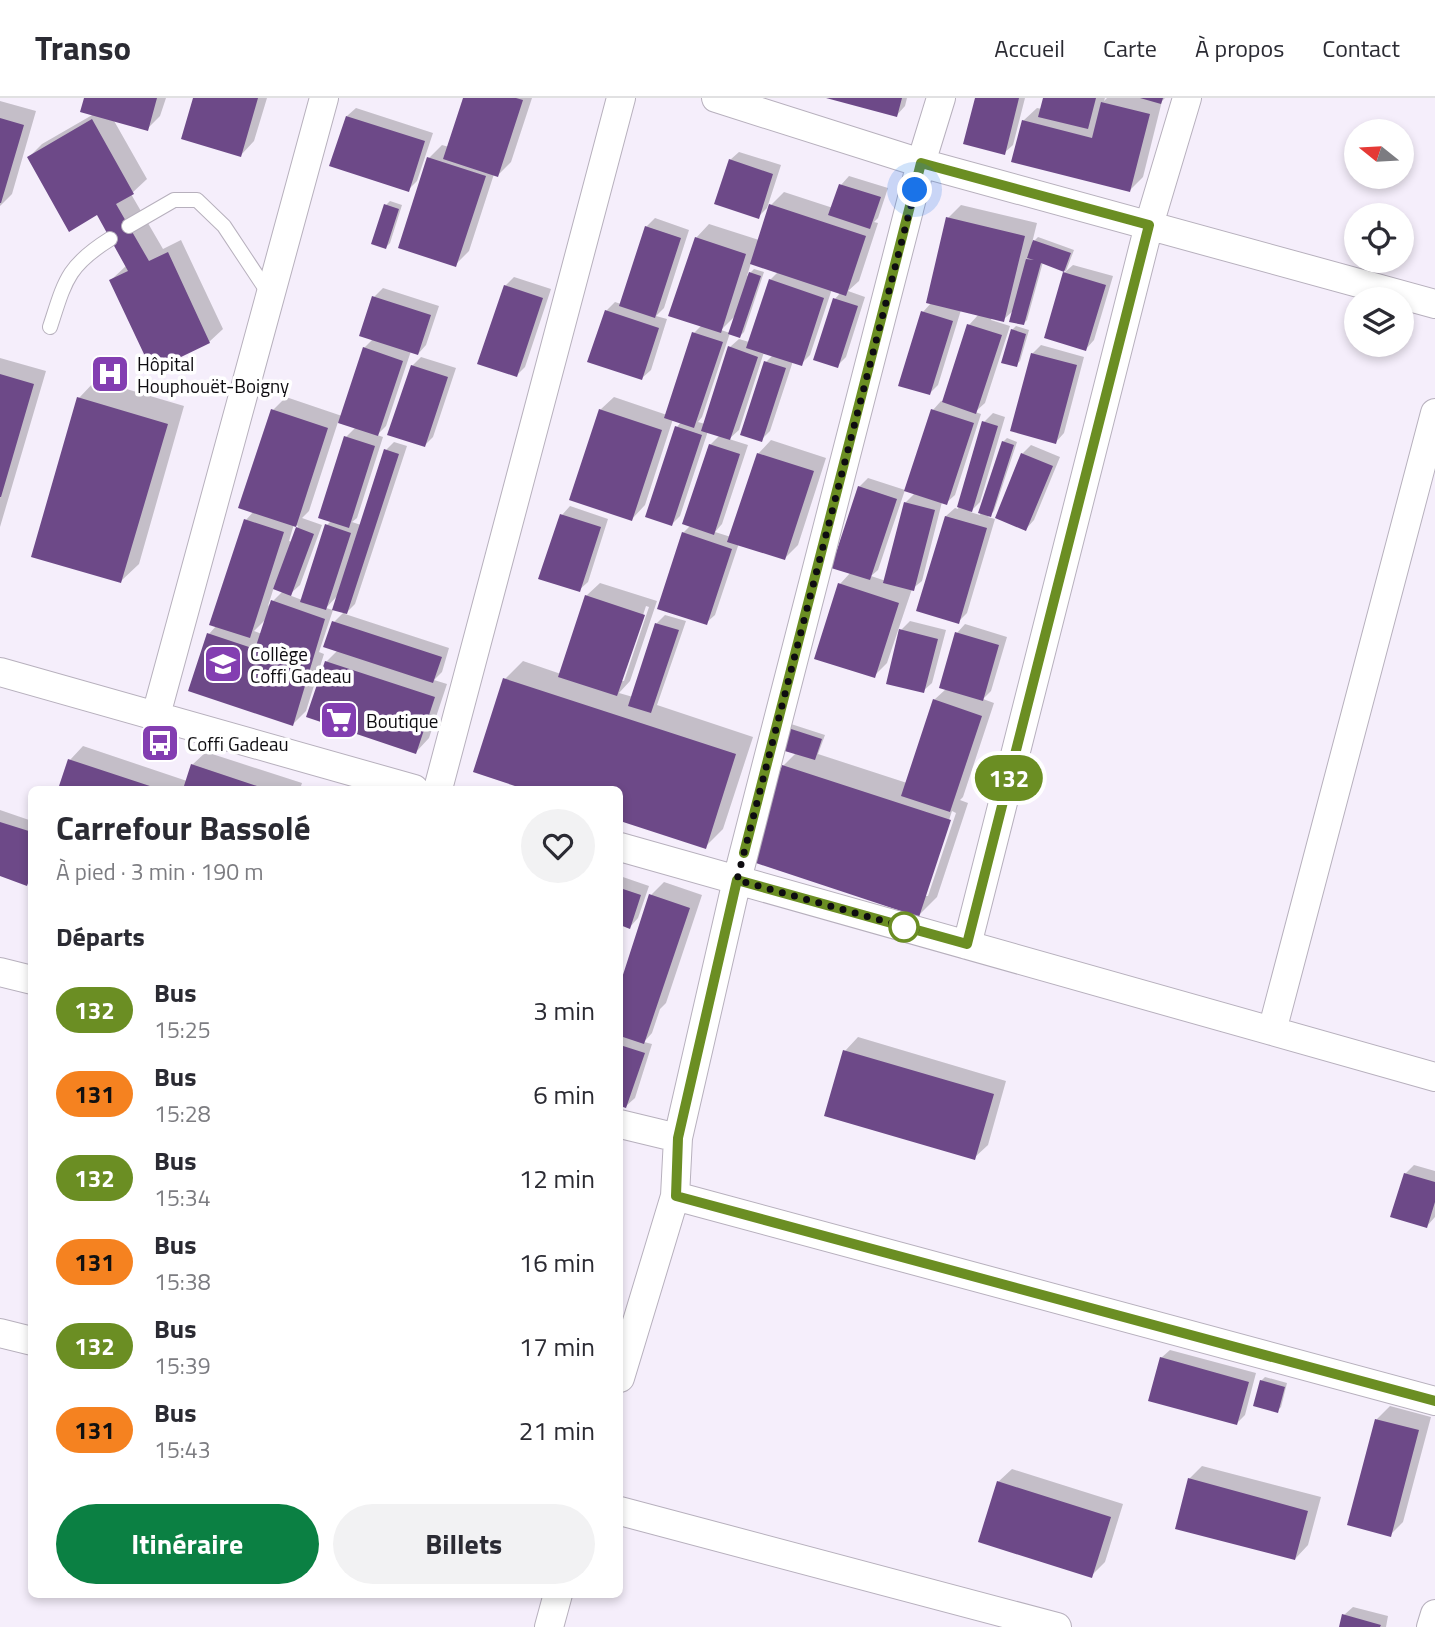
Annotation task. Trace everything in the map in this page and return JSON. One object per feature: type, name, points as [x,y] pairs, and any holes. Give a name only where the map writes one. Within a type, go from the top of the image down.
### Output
[{"type":"street","points":[[156,715],[324,98]]},
{"type":"street","points":[[439,786],[621,98]]},
{"type":"street","points":[[716,98],[921,163],[1435,304]]},
{"type":"street","points":[[623,1368],[676,1196],[678,1138],[737,880],[921,163],[941,98]]},
{"type":"street","points":[[967,944],[1149,225],[1187,98]]},
{"type":"street","points":[[1272,1031],[1435,412]]},
{"type":"street","points":[[0,672],[156,715],[335,779],[390,786]]},
{"type":"street","points":[[623,848],[1435,1077]]},
{"type":"street","points":[[0,972],[28,979]]},
{"type":"street","points":[[623,1125],[678,1138]]},
{"type":"street","points":[[676,1196],[1435,1401]]},
{"type":"street","points":[[0,1333],[28,1340]]},
{"type":"street","points":[[623,1512],[1057,1627]]},
{"type":"street","points":[[549,1627],[557,1598]]},
{"type":"street","points":[[1431,1627],[1435,1614]]},
{"type":"lane","points":[[129,226],[174,200],[197,200],[224,226],[270,295]]},
{"type":"lane","points":[[50,327],[66,278],[89,252],[110,239]]},
{"type":"building","points":[[84,98],[157,98],[148,131],[80,112]]},
{"type":"building","points":[[193,98],[258,98],[241,157],[181,139]]},
{"type":"building","points":[[463,98],[523,100],[498,177],[443,159]]},
{"type":"building","points":[[826,98],[902,98],[897,117]]},
{"type":"building","points":[[975,98],[1019,98],[1005,155],[963,144]]},
{"type":"building","points":[[1043,98],[1096,98],[1088,129],[1038,117]]},
{"type":"building","points":[[1140,98],[1163,98],[1161,104]]},
{"type":"building","points":[[1101,102],[1150,114],[1130,192],[1011,162],[1022,120],[1092,138]]},
{"type":"building","points":[[346,116],[425,141],[409,192],[329,166]]},
{"type":"building","points":[[0,118],[24,125],[1,203],[0,203]]},
{"type":"building","points":[[92,119],[134,194],[116,204],[149,261],[168,252],[210,343],[152,371],[109,280],[128,271],[97,215],[69,232],[27,157]]},
{"type":"building","points":[[427,157],[486,176],[456,267],[398,248]]},
{"type":"building","points":[[729,159],[773,174],[759,219],[714,204]]},
{"type":"building","points":[[839,184],[881,197],[870,229],[828,215]]},
{"type":"building","points":[[384,204],[399,209],[386,249],[371,244]]},
{"type":"building","points":[[769,204],[866,236],[846,296],[750,264]]},
{"type":"building","points":[[946,217],[1025,236],[1004,322],[926,303]]},
{"type":"building","points":[[645,226],[681,238],[655,318],[619,306]]},
{"type":"building","points":[[695,237],[746,254],[721,333],[668,316]]},
{"type":"building","points":[[1033,240],[1071,253],[1064,272],[1041,263],[1024,325],[1009,322],[1026,259],[1034,260],[1027,258]]},
{"type":"building","points":[[749,272],[761,276],[740,338],[728,334]]},
{"type":"building","points":[[1063,272],[1106,285],[1086,351],[1044,338]]},
{"type":"building","points":[[769,279],[824,298],[802,366],[746,348]]},
{"type":"building","points":[[504,285],[543,298],[517,377],[477,364]]},
{"type":"building","points":[[372,296],[431,315],[418,355],[359,336]]},
{"type":"building","points":[[833,298],[858,306],[838,368],[813,360]]},
{"type":"building","points":[[605,310],[659,328],[642,380],[587,362]]},
{"type":"building","points":[[921,311],[953,321],[930,395],[898,386]]},
{"type":"building","points":[[967,324],[1002,335],[976,414],[942,402]]},
{"type":"building","points":[[1011,329],[1026,334],[1017,367],[1001,363]]},
{"type":"building","points":[[692,332],[723,342],[694,428],[664,418]]},
{"type":"building","points":[[728,346],[758,357],[730,440],[701,431]]},
{"type":"building","points":[[363,347],[403,361],[378,436],[338,423]]},
{"type":"building","points":[[1031,353],[1077,365],[1056,444],[1010,431]]},
{"type":"building","points":[[764,361],[786,368],[762,442],[740,435]]},
{"type":"building","points":[[411,365],[448,377],[425,447],[387,435]]},
{"type":"building","points":[[0,374],[34,384],[1,497],[0,497]]},
{"type":"building","points":[[77,397],[168,424],[121,583],[31,557]]},
{"type":"building","points":[[271,409],[328,428],[296,527],[238,508]]},
{"type":"building","points":[[599,409],[662,430],[632,521],[569,500]]},
{"type":"building","points":[[931,409],[974,423],[947,505],[904,491]]},
{"type":"building","points":[[982,421],[998,426],[972,512],[957,507]]},
{"type":"building","points":[[675,426],[702,435],[672,526],[645,517]]},
{"type":"building","points":[[344,436],[375,446],[349,528],[318,518]]},
{"type":"building","points":[[1002,441],[1014,445],[991,517],[978,513]]},
{"type":"building","points":[[709,444],[740,454],[714,535],[682,524]]},
{"type":"building","points":[[384,449],[399,454],[347,614],[332,610]]},
{"type":"building","points":[[757,453],[814,471],[785,560],[727,542]]},
{"type":"building","points":[[1021,453],[1053,466],[1026,531],[995,518]]},
{"type":"building","points":[[858,486],[897,499],[870,580],[831,568]]},
{"type":"building","points":[[904,502],[935,510],[914,591],[883,583]]},
{"type":"building","points":[[560,514],[601,527],[580,592],[538,579]]},
{"type":"building","points":[[945,516],[987,528],[959,624],[916,611]]},
{"type":"building","points":[[244,519],[284,532],[250,638],[209,625]]},
{"type":"building","points":[[325,524],[351,533],[326,610],[300,602]]},
{"type":"building","points":[[296,527],[314,534],[291,596],[273,589]]},
{"type":"building","points":[[682,532],[732,549],[707,625],[657,609]]},
{"type":"building","points":[[838,583],[899,603],[875,678],[814,659]]},
{"type":"building","points":[[585,595],[645,615],[617,696],[558,677]]},
{"type":"building","points":[[271,600],[325,619],[293,726],[188,691],[207,633],[255,649]]},
{"type":"building","points":[[332,621],[442,657],[433,683],[323,647]]},
{"type":"building","points":[[655,623],[679,630],[651,713],[628,706]]},
{"type":"building","points":[[899,629],[938,639],[924,693],[886,684]]},
{"type":"building","points":[[955,632],[999,645],[983,701],[939,688]]},
{"type":"building","points":[[325,661],[435,697],[416,754],[306,717]]},
{"type":"building","points":[[503,678],[736,754],[706,849],[623,822],[623,786],[515,786],[473,772]]},
{"type":"building","points":[[933,699],[982,716],[950,812],[901,796]]},
{"type":"building","points":[[785,727],[822,739],[815,760],[778,749]]},
{"type":"building","points":[[68,759],[150,786],[59,786]]},
{"type":"building","points":[[191,764],[257,786],[184,786]]},
{"type":"building","points":[[782,765],[951,820],[919,917],[750,861]]},
{"type":"building","points":[[0,822],[28,831],[28,883],[27,886],[0,876]]},
{"type":"building","points":[[623,889],[641,895],[630,929],[623,926]]},
{"type":"building","points":[[649,894],[690,908],[644,1044],[623,1037],[623,975]]},
{"type":"building","points":[[623,1046],[645,1053],[626,1108],[623,1107]]},
{"type":"building","points":[[843,1050],[994,1094],[975,1160],[824,1116]]},
{"type":"building","points":[[1404,1173],[1435,1182],[1435,1202],[1427,1228],[1390,1217]]},
{"type":"building","points":[[1160,1357],[1249,1382],[1237,1425],[1148,1401]]},
{"type":"building","points":[[1260,1380],[1285,1387],[1278,1413],[1253,1406]]},
{"type":"building","points":[[1375,1419],[1419,1430],[1391,1537],[1347,1525]]},
{"type":"building","points":[[1188,1478],[1308,1511],[1295,1560],[1175,1529]]},
{"type":"building","points":[[997,1481],[1111,1517],[1092,1578],[978,1542]]},
{"type":"building","points":[[1342,1614],[1381,1625],[1339,1627]]},
{"type":"bus line","name":"132","points":[[744,853],[921,163],[1149,225],[967,944],[737,880],[678,1138],[676,1196],[1435,1401]]},
{"type":"place","name":"Hôpital Houphouët-Boigny","points":[[110,374]]},
{"type":"place","name":"Collège Coffi Gadeau","points":[[223,664]]},
{"type":"place","name":"Boutique","points":[[339,720]]},
{"type":"place","name":"Coffi Gadeau","points":[[160,743]]},
{"type":"route","points":[[904,927],[916,930],[737,880],[915,190]]}]
